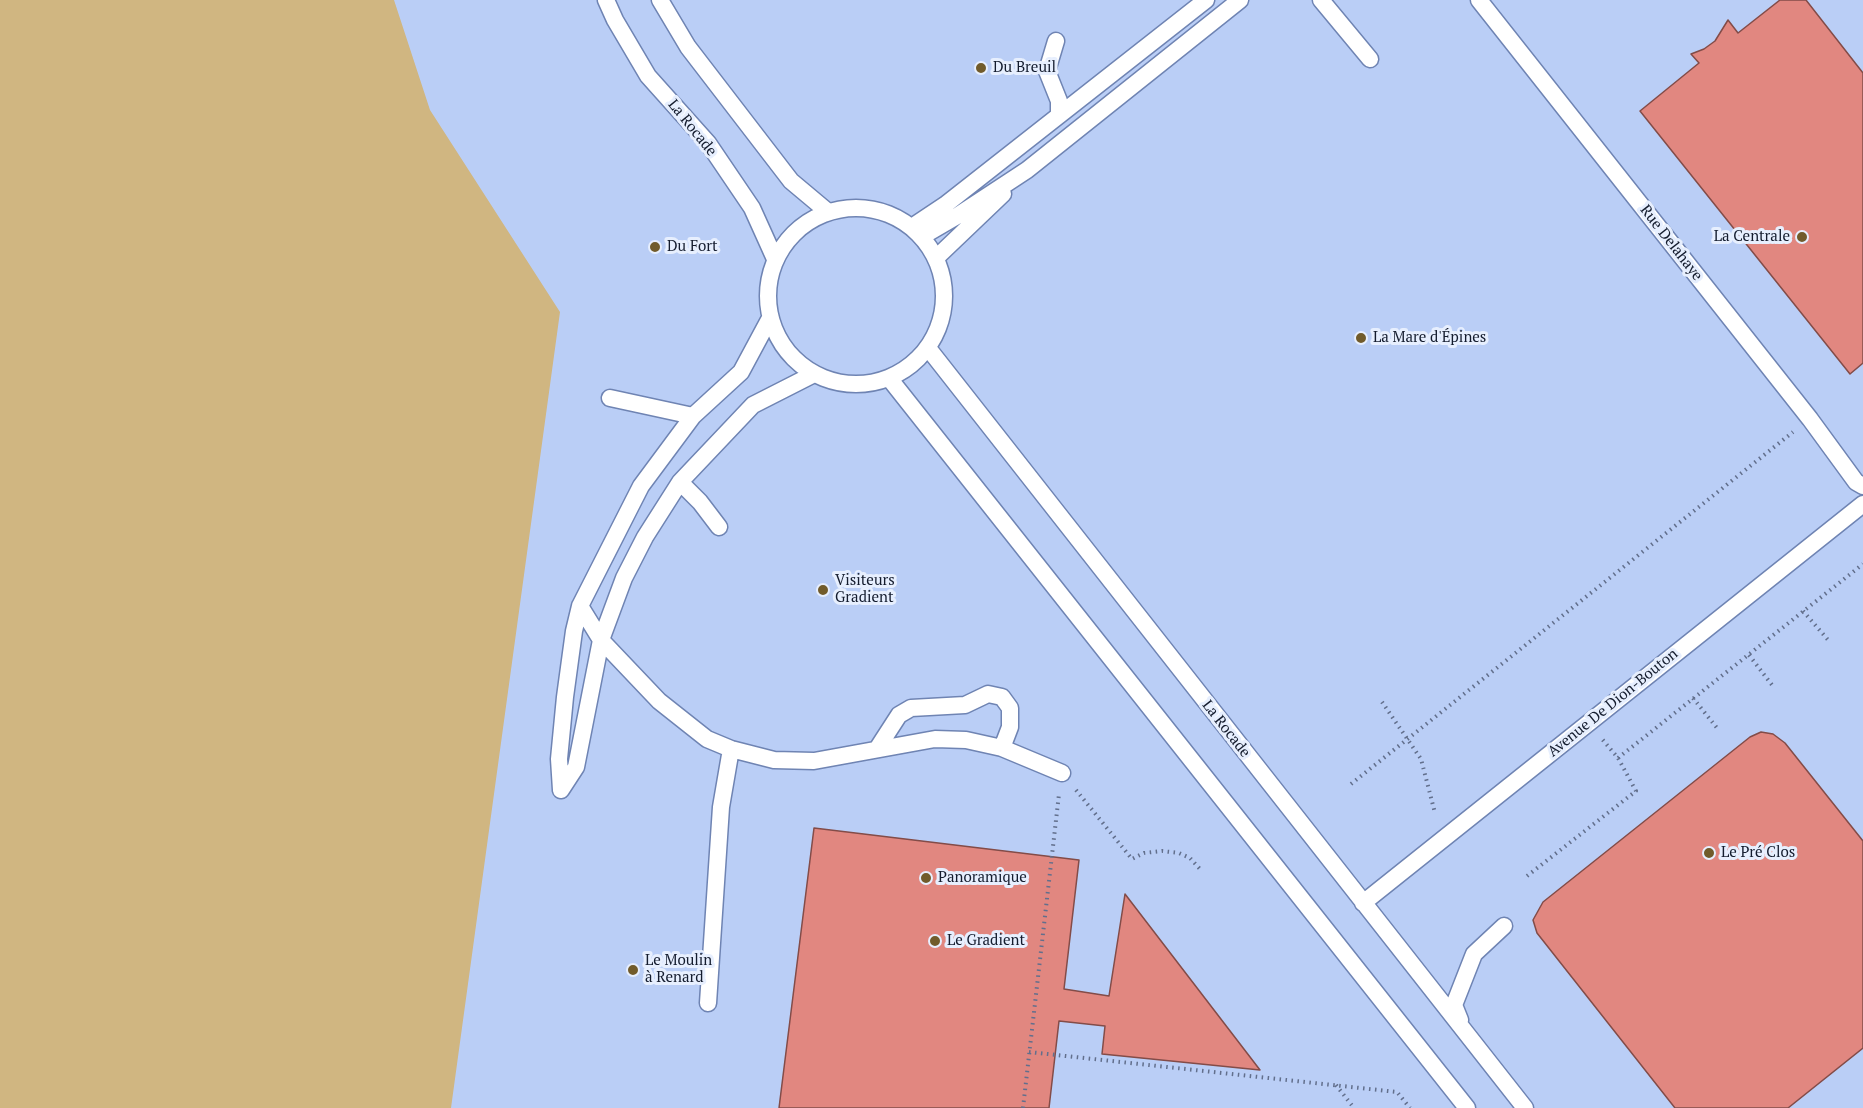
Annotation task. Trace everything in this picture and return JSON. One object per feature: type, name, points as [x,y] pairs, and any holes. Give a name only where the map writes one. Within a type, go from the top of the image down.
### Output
[{"type":"lane","name":"La Rocade","points":[[606,0],[648,76],[708,143],[752,208],[776,259]]},
{"type":"lane","points":[[660,0],[688,47],[791,181],[828,212]]},
{"type":"lane","points":[[917,232],[945,205],[1206,0]]},
{"type":"lane","points":[[917,232],[957,216],[1027,170],[1240,0]]},
{"type":"lane","points":[[1321,0],[1370,59]]},
{"type":"lane","name":"Rue Delahaye","points":[[1479,0],[1810,418],[1856,483],[1863,486]]},
{"type":"lane","points":[[1056,41],[1047,71],[1059,101],[1059,115]]},
{"type":"lane","points":[[936,258],[1027,170]]},
{"type":"lane","points":[[857,207],[886,213],[917,232],[936,258],[944,280],[945,304],[939,328],[928,348],[911,366],[889,378],[864,384],[838,383],[814,374],[795,360],[779,341],[770,318],[767,298],[769,278],[776,259],[785,243],[797,230],[812,219],[828,212],[857,207]]},
{"type":"lane","points":[[770,318],[741,372],[693,416],[641,486],[580,606],[574,631],[565,698],[559,759],[561,790],[576,767],[601,640],[624,578],[645,537],[680,483],[753,405],[814,374]]},
{"type":"lane","name":"La Rocade","points":[[928,348],[1525,1108]]},
{"type":"lane","points":[[889,378],[1467,1108]]},
{"type":"lane","points":[[610,398],[693,416]]},
{"type":"lane","points":[[680,483],[700,502],[719,527]]},
{"type":"lane","name":"Avenue De Dion-Bouton","points":[[1363,903],[1863,504]]},
{"type":"lane","points":[[580,606],[601,640],[659,701],[707,739],[731,749],[774,760],[813,761],[935,739],[966,740],[1002,748],[1062,773]]},
{"type":"lane","points":[[877,749],[899,715],[911,708],[965,705],[987,694],[1002,698],[1010,708],[1010,728],[1002,748]]},
{"type":"lane","points":[[708,1003],[722,807],[731,749]]},
{"type":"lane","points":[[1465,1032],[1454,1005],[1474,954],[1504,926]]},
{"type":"path","points":[[1352,784],[1810,418]]},
{"type":"path","points":[[1527,876],[1636,791],[1618,758],[1863,564]]},
{"type":"path","points":[[1803,611],[1829,641]]},
{"type":"path","points":[[1749,655],[1772,685]]},
{"type":"path","points":[[1693,698],[1717,728]]},
{"type":"path","points":[[1382,702],[1421,759],[1435,813]]},
{"type":"path","points":[[1062,773],[1132,859],[1144,853],[1162,851],[1179,853],[1190,858],[1200,869]]},
{"type":"path","points":[[1023,1108],[1062,773]]},
{"type":"path","points":[[1029,1052],[1397,1092],[1410,1108]]},
{"type":"path","points":[[1336,1085],[1354,1108]]},
{"type":"shaded area","points":[[0,0],[394,0],[430,110],[560,312],[451,1108],[0,1108]]},
{"type":"building","name":"La Centrale","points":[[1780,0],[1806,0],[1863,73],[1863,363],[1850,374],[1640,111],[1699,63],[1691,54],[1715,41],[1728,20],[1738,33]]},
{"type":"building","name":"Le Pré Clos","points":[[1761,732],[1773,734],[1785,743],[1863,841],[1863,1048],[1788,1108],[1675,1108],[1537,933],[1533,920],[1543,902],[1750,737]]},
{"type":"building","name":"Le Gradient","points":[[814,828],[1079,860],[1064,989],[1109,996],[1125,894],[1260,1070],[1102,1054],[1105,1026],[1059,1021],[1049,1108],[779,1108]]},
{"type":"place","name":"Du Breuil","points":[[981,68]]},
{"type":"place","name":"La Centrale","points":[[1802,237]]},
{"type":"place","name":"Du Fort","points":[[655,247]]},
{"type":"place","name":"La Mare d'Épines","points":[[1361,338]]},
{"type":"place","name":"Visiteurs Gradient","points":[[823,590]]},
{"type":"place","name":"Le Pré Clos","points":[[1709,853]]},
{"type":"place","name":"Panoramique","points":[[926,878]]},
{"type":"place","name":"Le Gradient","points":[[935,941]]},
{"type":"place","name":"Le Moulin à Renard","points":[[633,970]]}]
